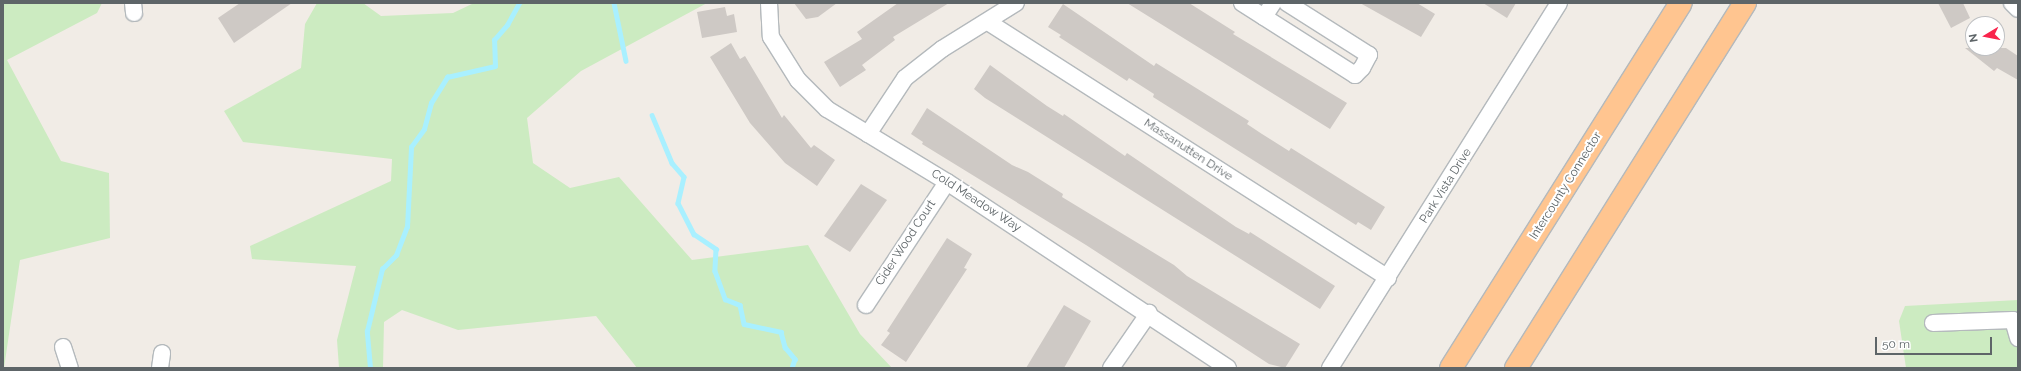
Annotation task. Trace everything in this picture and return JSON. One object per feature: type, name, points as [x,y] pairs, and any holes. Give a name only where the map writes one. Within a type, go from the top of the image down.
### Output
[{"type":"highway","name":"Intercounty Connector","points":[[1451,368],[1681,3]]},
{"type":"highway","points":[[1516,368],[1745,3]]},
{"type":"street","name":"Cold Meadow Way","points":[[769,3],[771,37],[798,80],[827,109],[947,182],[1149,313],[1228,368]]},
{"type":"street","points":[[868,134],[905,78],[942,50],[1016,3]]},
{"type":"street","points":[[1242,3],[1355,75],[1369,55],[1287,3]]},
{"type":"street","points":[[1264,17],[1273,3]]},
{"type":"street","name":"Park Vista Drive","points":[[1330,368],[1388,278],[1559,3]]},
{"type":"street","points":[[2012,3],[2018,9]]},
{"type":"street","name":"Massanutten Drive","points":[[988,22],[1388,278]]},
{"type":"street","name":"Cider Wood Court","points":[[866,305],[947,182]]},
{"type":"street","points":[[1111,368],[1149,313]]},
{"type":"street","points":[[1933,323],[2013,320],[2018,338]]},
{"type":"street","points":[[63,347],[70,368]]},
{"type":"green space","points":[[3,3],[102,3],[97,13],[7,60],[61,161],[109,173],[110,238],[20,260],[4,368]]},
{"type":"green space","points":[[317,3],[363,3],[381,16],[453,13],[474,3],[707,3],[581,71],[527,118],[533,163],[570,188],[619,177],[692,260],[808,245],[860,334],[892,368],[637,368],[596,316],[458,330],[402,310],[384,322],[383,368],[339,368],[337,340],[356,266],[252,259],[250,246],[391,181],[392,159],[243,142],[224,111],[301,68],[305,24]]},
{"type":"green space","points":[[2018,300],[2018,368],[1906,368],[1899,321],[1905,306]]},
{"type":"building","points":[[240,3],[292,3],[234,43],[218,18]]},
{"type":"building","points":[[794,3],[837,3],[818,17],[806,19]]},
{"type":"building","points":[[898,3],[949,3],[893,37],[895,40],[862,65],[866,70],[840,87],[824,62],[862,39],[857,32]]},
{"type":"building","points":[[1127,3],[1189,3],[1235,32],[1233,34],[1347,103],[1330,129]]},
{"type":"building","points":[[1360,3],[1417,3],[1435,14],[1421,37]]},
{"type":"building","points":[[1483,3],[1516,3],[1507,18]]},
{"type":"building","points":[[1938,3],[1963,3],[1969,16],[1965,16],[1965,21],[1951,28]]},
{"type":"building","points":[[1063,4],[1154,66],[1156,63],[1249,121],[1247,124],[1289,151],[1291,148],[1385,207],[1371,230],[1358,222],[1356,225],[1153,97],[1154,94],[1129,78],[1127,81],[1059,37],[1061,35],[1048,27]]},
{"type":"building","points":[[725,7],[727,16],[734,14],[737,32],[702,38],[697,12]]},
{"type":"building","points":[[731,43],[740,59],[745,56],[782,118],[784,115],[811,148],[814,145],[835,160],[817,186],[785,163],[750,123],[710,57]]},
{"type":"building","points":[[2006,48],[2018,56],[2018,80],[1997,68],[1994,71],[1975,56],[2005,56]]},
{"type":"building","points":[[990,65],[1047,106],[1063,116],[1064,114],[1125,156],[1127,153],[1236,227],[1249,234],[1250,232],[1335,286],[1320,309],[985,98],[974,89]]},
{"type":"building","points":[[927,108],[1012,165],[1028,172],[1063,194],[1062,197],[1174,265],[1187,276],[1300,344],[1285,368],[1269,364],[1086,245],[922,144],[923,142],[911,134]]},
{"type":"building","points":[[861,184],[887,200],[850,252],[824,236]]},
{"type":"building","points":[[947,238],[972,254],[964,268],[967,269],[906,362],[881,345],[890,333],[887,331]]},
{"type":"building","points":[[1064,305],[1091,321],[1064,368],[1026,368]]},
{"type":"waterway","points":[[370,368],[367,331],[382,269],[396,255],[407,227],[411,147],[424,129],[431,103],[447,77],[495,66],[494,40],[507,25],[519,3]]},
{"type":"waterway","points":[[614,3],[626,61]]},
{"type":"waterway","points":[[652,115],[672,163],[684,177],[678,203],[694,234],[716,249],[715,271],[725,299],[740,305],[744,324],[781,332],[785,347],[795,359],[792,368]]}]
